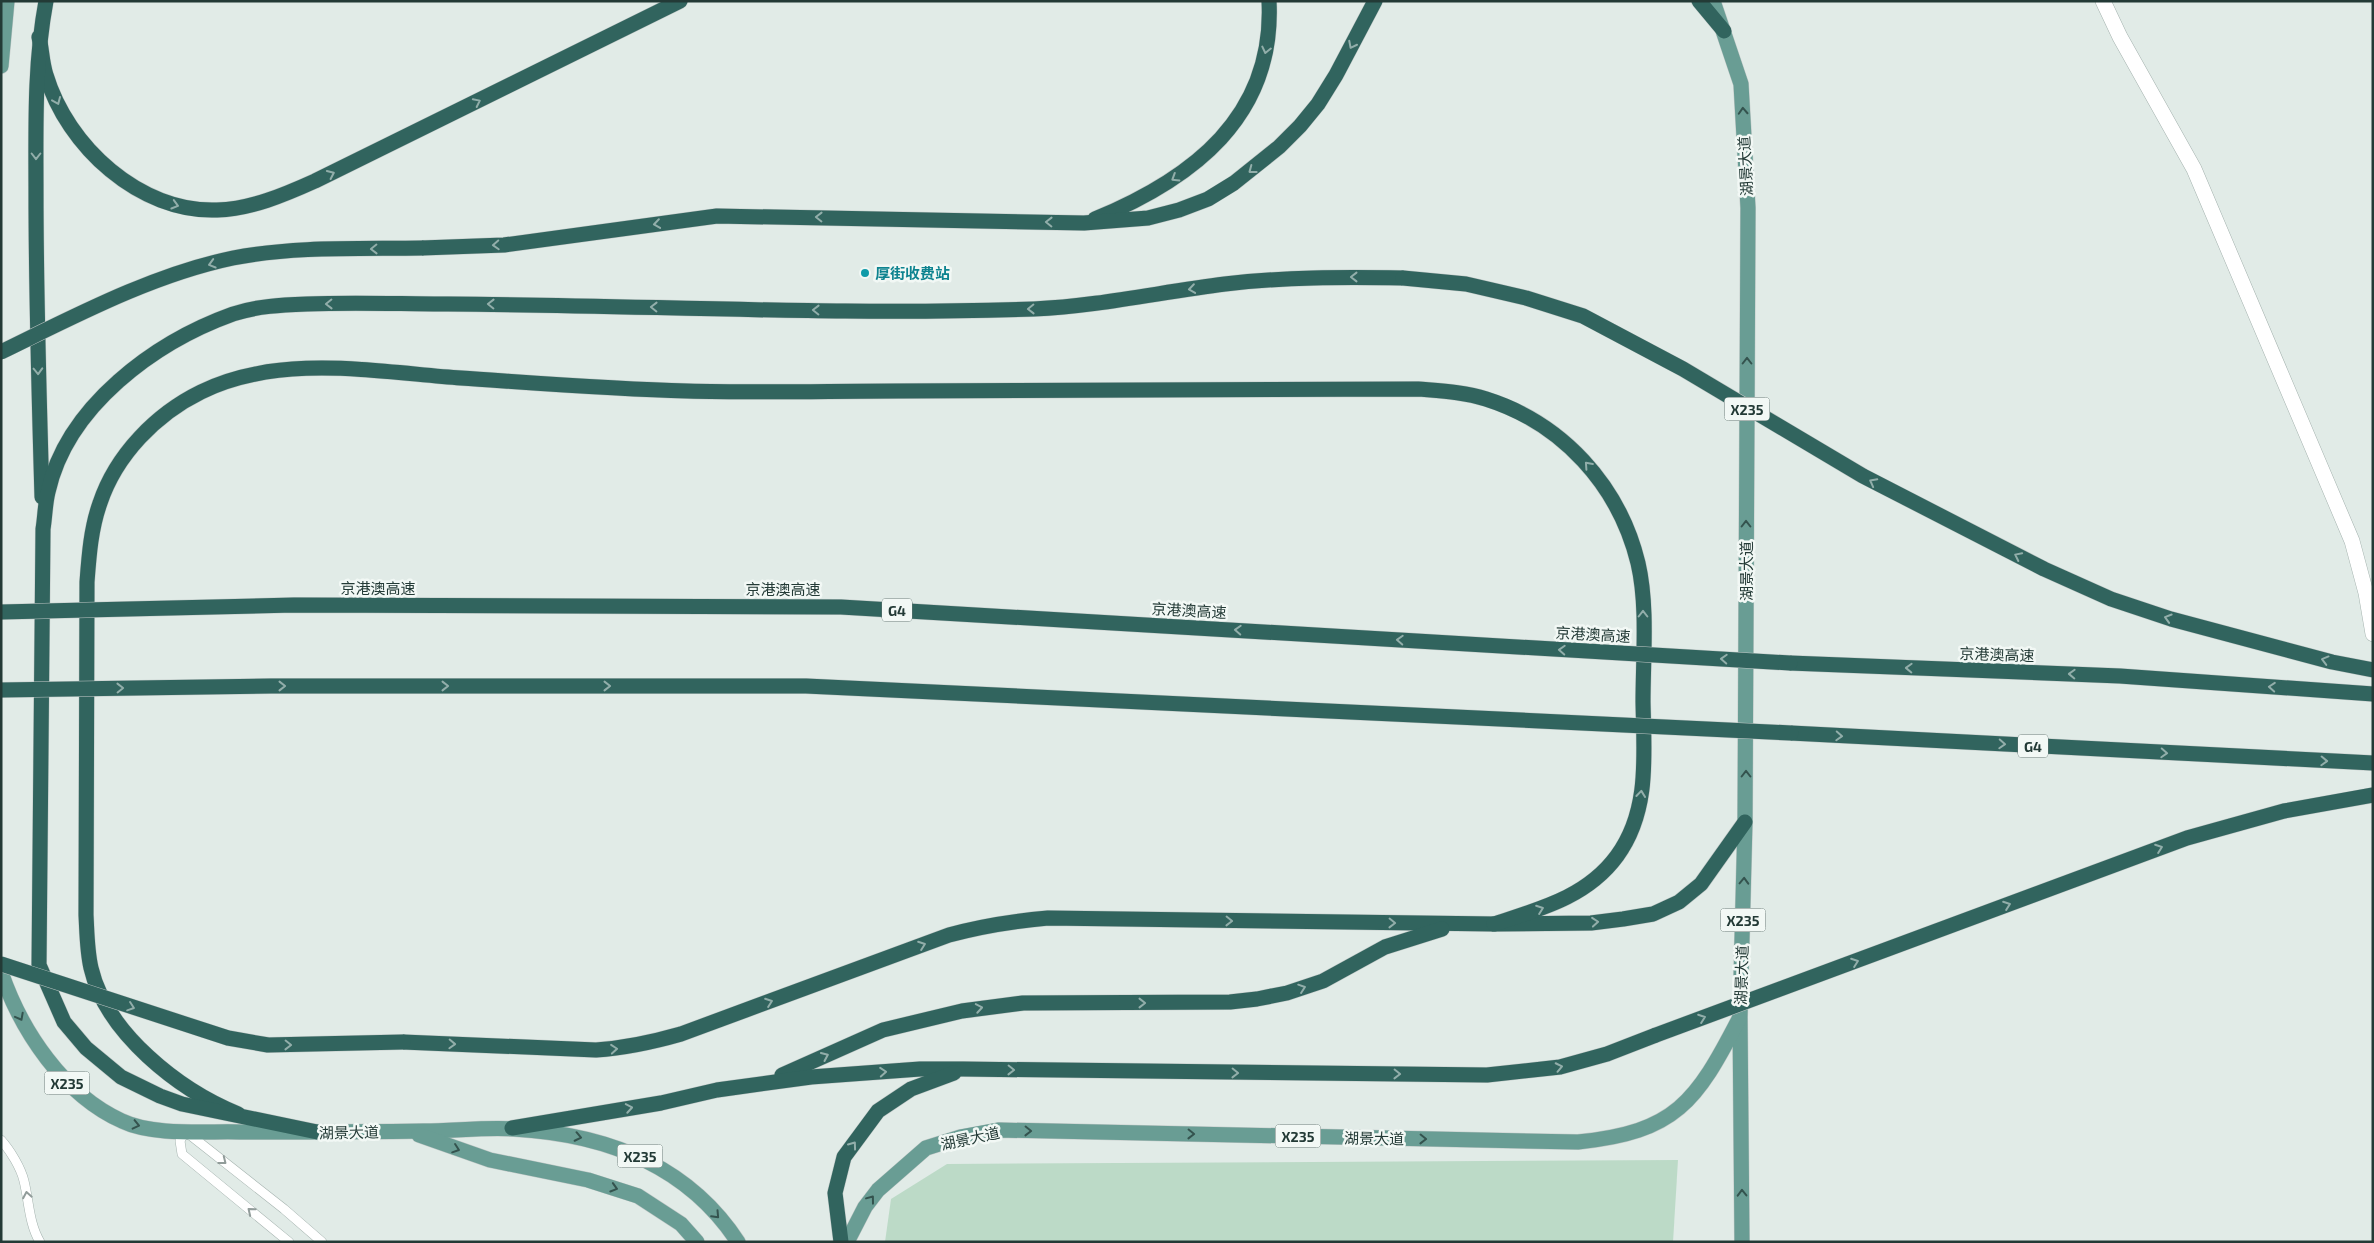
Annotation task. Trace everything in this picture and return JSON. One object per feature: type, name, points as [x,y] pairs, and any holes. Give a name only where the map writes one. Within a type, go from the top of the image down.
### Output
[{"type":"highway","points":[[46,1],[40,37],[36,112],[36,290],[43,529],[39,965],[64,1022],[86,1048],[121,1076],[160,1096],[182,1104],[322,1132]]},
{"type":"highway","points":[[40,37],[46,75],[60,108],[83,143],[108,168],[138,189],[170,204],[193,210],[217,210],[250,205],[314,181],[680,1]]},
{"type":"highway","points":[[1084,223],[1138,200],[1181,175],[1214,146],[1237,120],[1253,92],[1262,66],[1270,33],[1269,1]]},
{"type":"highway","points":[[1,352],[80,314],[185,272],[233,258],[292,251],[504,244],[717,216],[1084,223],[1148,218],[1179,210],[1208,198],[1256,167],[1300,126],[1318,104],[1336,75],[1375,1]]},
{"type":"highway","points":[[1699,1],[1724,31]]},
{"type":"highway","points":[[43,529],[48,491],[59,459],[77,429],[96,404],[142,362],[172,342],[237,312],[261,308],[344,304],[865,311],[1035,309],[1088,304],[1270,279],[1403,278],[1466,284],[1526,298],[1583,316],[1683,369],[1862,476],[2044,569],[2111,598],[2171,618],[2332,662],[2373,670]]},
{"type":"highway","points":[[238,1114],[200,1096],[168,1073],[136,1045],[102,998],[91,969],[86,915],[87,582],[94,527],[100,503],[119,464],[141,437],[165,415],[202,391],[277,371],[303,369],[339,370],[687,391],[1418,389],[1452,391],[1485,398],[1517,411],[1546,427],[1573,448],[1596,473],[1615,501],[1629,532],[1638,564],[1643,598],[1644,764],[1642,799],[1633,828],[1617,856],[1599,876],[1575,894],[1544,908],[1494,924]]},
{"type":"highway","name":"京港澳高速","points":[[1,612],[294,606],[841,607],[1790,663],[2120,676],[2373,694]]},
{"type":"highway","name":"G4","points":[[1,690],[272,686],[806,686],[2373,763]]},
{"type":"highway","points":[[512,1128],[764,1083],[820,1076],[920,1069],[1487,1076],[1560,1067],[1606,1054],[2187,838],[2284,811],[2373,795]]},
{"type":"highway","points":[[1,964],[228,1038],[268,1045],[403,1042],[596,1050],[619,1049],[681,1034],[949,935],[981,926],[1012,921],[1048,918],[1465,924],[1591,923],[1653,914],[1679,902],[1701,884],[1745,822]]},
{"type":"highway","points":[[764,1083],[883,1030],[992,1005],[1023,1003],[1230,1002],[1287,993],[1323,981],[1385,947],[1422,934],[1465,924]]},
{"type":"highway","points":[[841,1242],[835,1193],[844,1157],[878,1112],[911,1089],[962,1069]]},
{"type":"main road","points":[[1,66],[7,1]]},
{"type":"main road","name":"湖景大道","points":[[847,1242],[865,1207],[878,1190],[926,1148],[961,1137],[999,1130],[1578,1142],[1610,1138],[1640,1130],[1666,1118],[1687,1103],[1702,1085],[1740,1017],[1745,822],[1748,208],[1741,84],[1713,1]]},
{"type":"main road","name":"湖景大道","points":[[1,972],[10,998],[27,1030],[62,1079],[87,1099],[122,1122],[163,1131],[322,1132],[512,1128],[578,1136],[641,1156],[692,1190],[732,1232],[738,1242]]},
{"type":"main road","points":[[1740,1017],[1742,1242]]},
{"type":"main road","points":[[411,1131],[490,1160],[588,1180],[638,1196],[681,1224],[697,1242]]},
{"type":"street","points":[[2103,1],[2120,38],[2198,178],[2352,541],[2366,593],[2373,634]]},
{"type":"lane","points":[[289,1242],[182,1154],[179,1146],[184,1131],[284,1209],[322,1242]]},
{"type":"lane","points":[[1,1140],[7,1147],[24,1179],[29,1209],[40,1242]]},
{"type":"green space","points":[[1678,1160],[1673,1242],[885,1242],[891,1199],[947,1164]]},
{"type":"place","name":"厚街收费站","points":[[865,273]]}]
